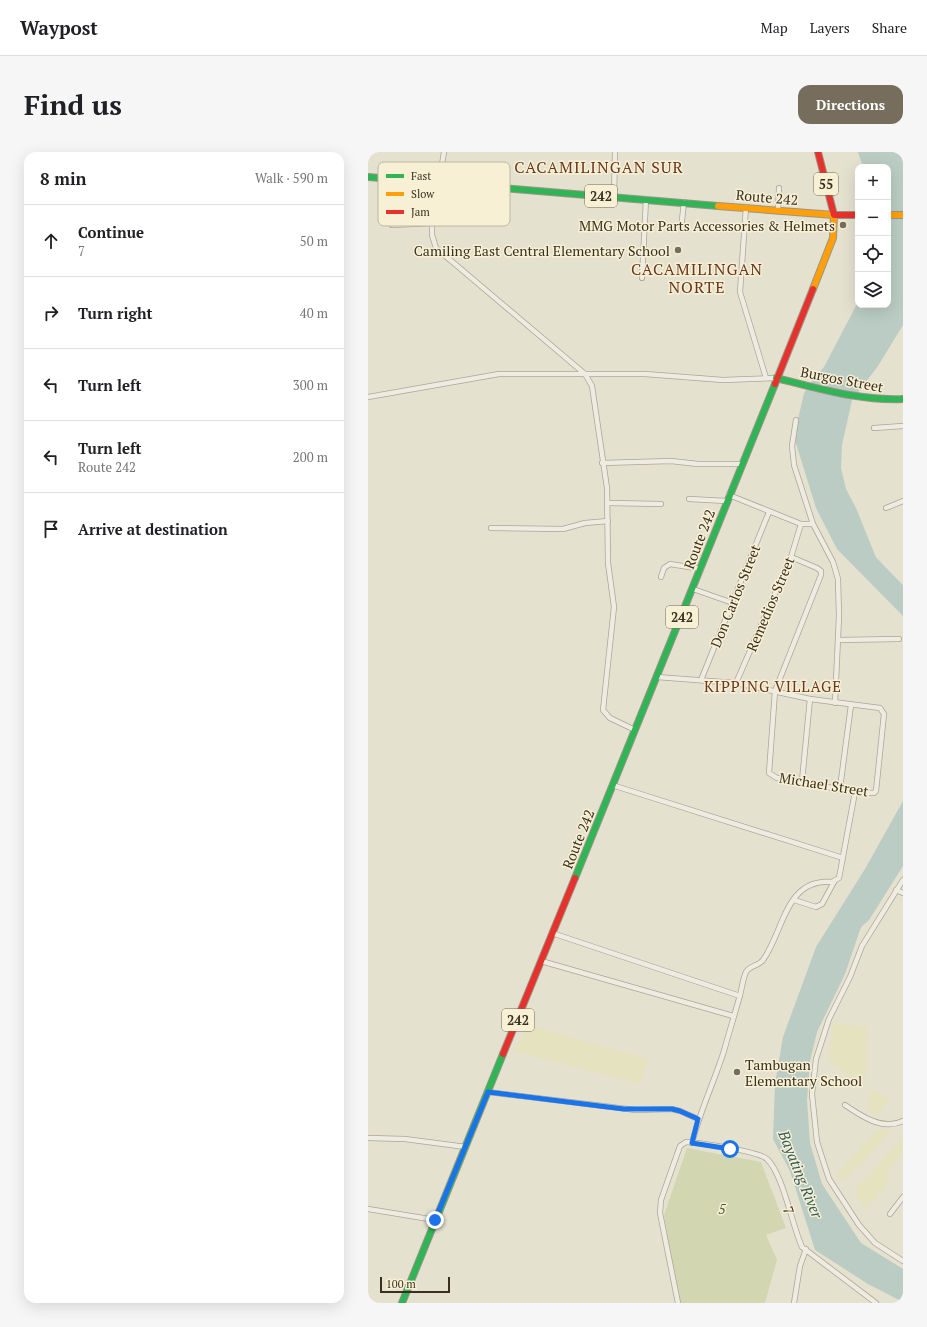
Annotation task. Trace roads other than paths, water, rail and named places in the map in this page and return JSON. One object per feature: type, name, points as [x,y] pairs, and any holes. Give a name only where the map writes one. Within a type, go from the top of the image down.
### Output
[{"type":"main road","name":"55","points":[[818,152],[834,215],[855,215]]},
{"type":"main road","name":"Route 242","points":[[368,177],[378,178]]},
{"type":"main road","name":"Route 242","points":[[402,1303],[693,589],[741,464],[833,238],[834,215],[510,189]]},
{"type":"main road","points":[[891,215],[903,215]]},
{"type":"main road","name":"Burgos Street","points":[[776,378],[864,399],[887,401],[903,399]]},
{"type":"street","points":[[442,162],[444,152]]},
{"type":"street","points":[[614,197],[615,152]]},
{"type":"street","points":[[778,210],[779,188]]},
{"type":"street","points":[[642,278],[646,200]]},
{"type":"street","points":[[681,229],[684,202]]},
{"type":"street","points":[[746,207],[740,292],[766,378]]},
{"type":"street","points":[[432,226],[433,242],[441,254],[585,374],[594,392],[608,504],[608,563],[614,607],[604,710],[610,718],[635,730]]},
{"type":"street","points":[[368,397],[499,374],[645,374],[722,380],[776,378]]},
{"type":"street","points":[[796,420],[792,446],[794,465],[813,524],[832,562],[838,579],[840,600],[835,703]]},
{"type":"street","points":[[874,428],[903,426]]},
{"type":"street","points":[[602,462],[671,461],[698,464],[741,464]]},
{"type":"street","points":[[689,499],[728,498],[801,524],[813,524]]},
{"type":"street","points":[[886,508],[903,501]]},
{"type":"street","points":[[608,504],[662,504]]},
{"type":"street","name":"Don Carlos Street","points":[[701,680],[769,512]]},
{"type":"street","points":[[491,528],[563,528],[585,523],[608,521]]},
{"type":"street","name":"Remedios Street","points":[[736,684],[791,557],[801,524]]},
{"type":"street","points":[[775,691],[821,575],[821,571],[817,568],[791,557]]},
{"type":"street","points":[[661,577],[664,568],[670,564],[701,569]]},
{"type":"street","points":[[693,589],[732,603]]},
{"type":"street","points":[[839,640],[899,639]]},
{"type":"street","points":[[657,677],[736,684],[810,699],[852,705],[840,788]]},
{"type":"street","name":"Michael Street","points":[[775,691],[768,768],[771,776],[870,794],[876,791],[884,711],[880,708],[852,705]]},
{"type":"street","points":[[802,781],[810,699]]},
{"type":"street","points":[[612,785],[843,858]]},
{"type":"street","points":[[794,900],[816,907],[822,904],[834,882],[839,878],[855,792]]},
{"type":"street","points":[[903,880],[862,946],[850,977],[828,1019],[816,1059],[812,1094],[817,1142],[830,1179],[863,1230],[875,1243],[903,1261]]},
{"type":"street","points":[[678,1303],[661,1225],[660,1206],[680,1146],[686,1142],[692,1143],[698,1119],[720,1064],[747,970],[764,959],[781,920],[794,900],[810,884],[834,882]]},
{"type":"street","points":[[896,890],[903,893]]},
{"type":"street","points":[[552,933],[740,996]]},
{"type":"street","points":[[541,961],[734,1016]]},
{"type":"street","points":[[488,1092],[630,1109],[672,1109],[698,1119]]},
{"type":"street","points":[[845,1105],[868,1120],[894,1124],[903,1121]]},
{"type":"street","points":[[368,1138],[405,1139],[466,1147]]},
{"type":"street","name":"7","points":[[692,1143],[755,1153],[768,1159],[780,1184],[797,1237],[802,1247],[876,1303]]},
{"type":"street","points":[[890,1214],[903,1196]]},
{"type":"street","points":[[368,1209],[435,1220]]},
{"type":"street","points":[[794,1303],[800,1266],[806,1249]]},
{"type":"water","points":[[858,152],[902,152],[903,155],[903,325],[878,366],[852,400],[842,445],[841,468],[846,489],[856,508],[881,570],[903,587],[903,616],[837,549],[816,508],[794,437],[804,393],[824,367],[855,308],[891,308],[891,164],[862,164]]},
{"type":"water","name":"Bayating River","points":[[903,801],[903,866],[869,920],[861,927],[845,974],[817,1032],[810,1061],[807,1100],[810,1143],[822,1184],[861,1243],[903,1269],[903,1302],[868,1284],[815,1250],[790,1171],[773,1139],[775,1084],[783,1037],[816,947],[865,869]]},
{"type":"waterway","points":[[872,559],[903,591]]},
{"type":"place","name":"MMG Motor Parts Accessories & Helmets","points":[[843,225]]},
{"type":"place","name":"Camiling East Central Elementary School","points":[[678,250]]},
{"type":"place","name":"Tambugan Elementary School","points":[[737,1072]]},
{"type":"district","name":"CACAMILINGAN SUR","points":[[599,167]]},
{"type":"district","name":"CACAMILINGAN NORTE","points":[[697,278]]},
{"type":"district","name":"KIPPING VILLAGE","points":[[773,686]]},
{"type":"park label","name":"5","points":[[722,1208]]}]
